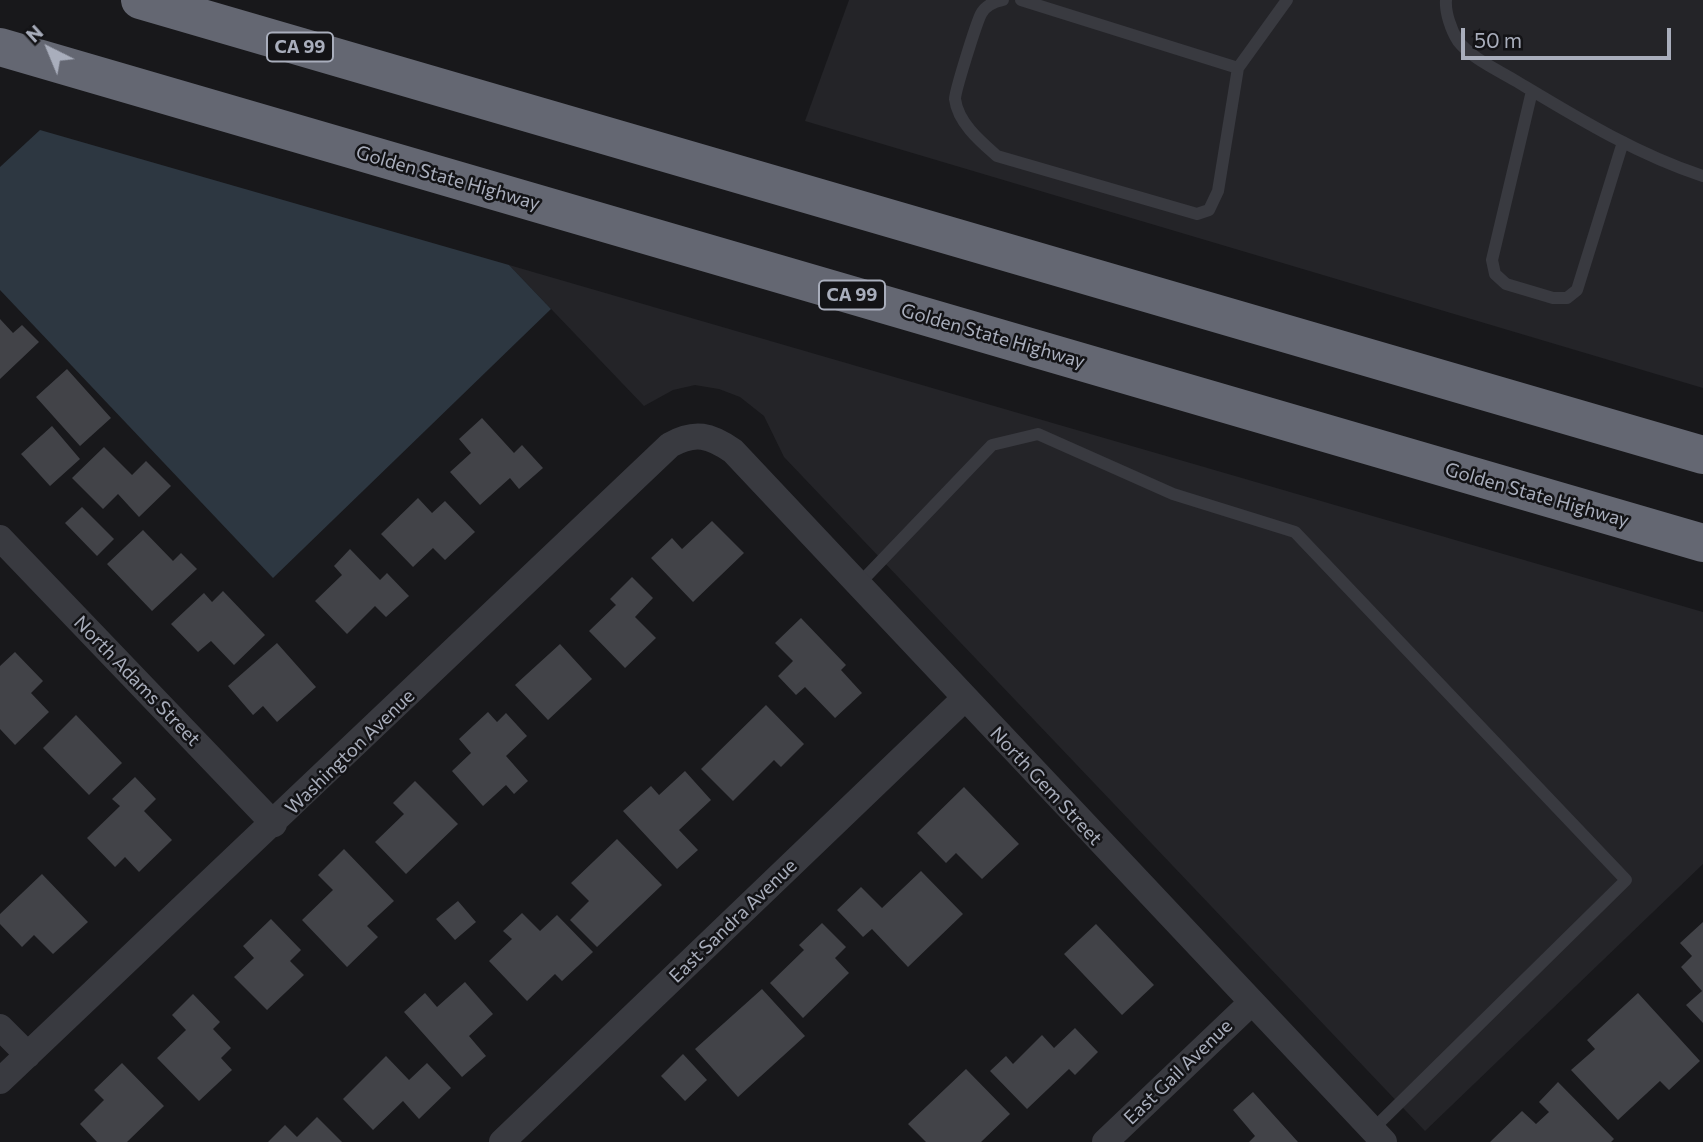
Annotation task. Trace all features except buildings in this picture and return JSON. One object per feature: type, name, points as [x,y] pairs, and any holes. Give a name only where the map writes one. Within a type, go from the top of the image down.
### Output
[{"type":"highway","name":"CA 99","points":[[140,0],[1703,455]]},
{"type":"highway","name":"Golden State Highway","points":[[0,47],[1703,543]]},
{"type":"street","name":"Washington Avenue","points":[[0,1082],[670,445],[688,435],[705,436]]},
{"type":"street","name":"North Gem Street","points":[[705,436],[733,451],[1378,1136]]},
{"type":"street","name":"North Adams Street","points":[[0,538],[274,824]]},
{"type":"street","name":"East Sandra Avenue","points":[[502,1142],[964,699]]},
{"type":"street","name":"East Gail Avenue","points":[[1105,1142],[1251,1003]]},
{"type":"street","points":[[0,1027],[28,1055]]},
{"type":"lane","points":[[1003,0],[993,2],[981,13],[955,97],[960,114],[978,140],[997,156],[1197,214],[1209,210],[1218,191],[1238,68],[1287,0]]},
{"type":"lane","points":[[1021,0],[1238,68]]},
{"type":"lane","points":[[1446,0],[1446,10],[1458,41],[1487,63],[1665,164],[1703,176]]},
{"type":"lane","points":[[1532,90],[1492,260],[1495,274],[1506,284],[1553,298],[1567,298],[1577,290],[1623,142]]},
{"type":"lane","points":[[858,585],[992,445],[1038,435],[1173,494],[1295,532],[1626,880],[1378,1136]]},
{"type":"shaded area","points":[[849,0],[1703,0],[1703,388],[805,121]]},
{"type":"shaded area","points":[[40,130],[509,265],[551,309],[273,578],[0,290],[0,167]]},
{"type":"shaded area","points":[[509,265],[1703,612],[1703,864],[1425,1131],[784,457],[764,416],[740,397],[719,389],[695,385],[673,390],[644,406]]}]
